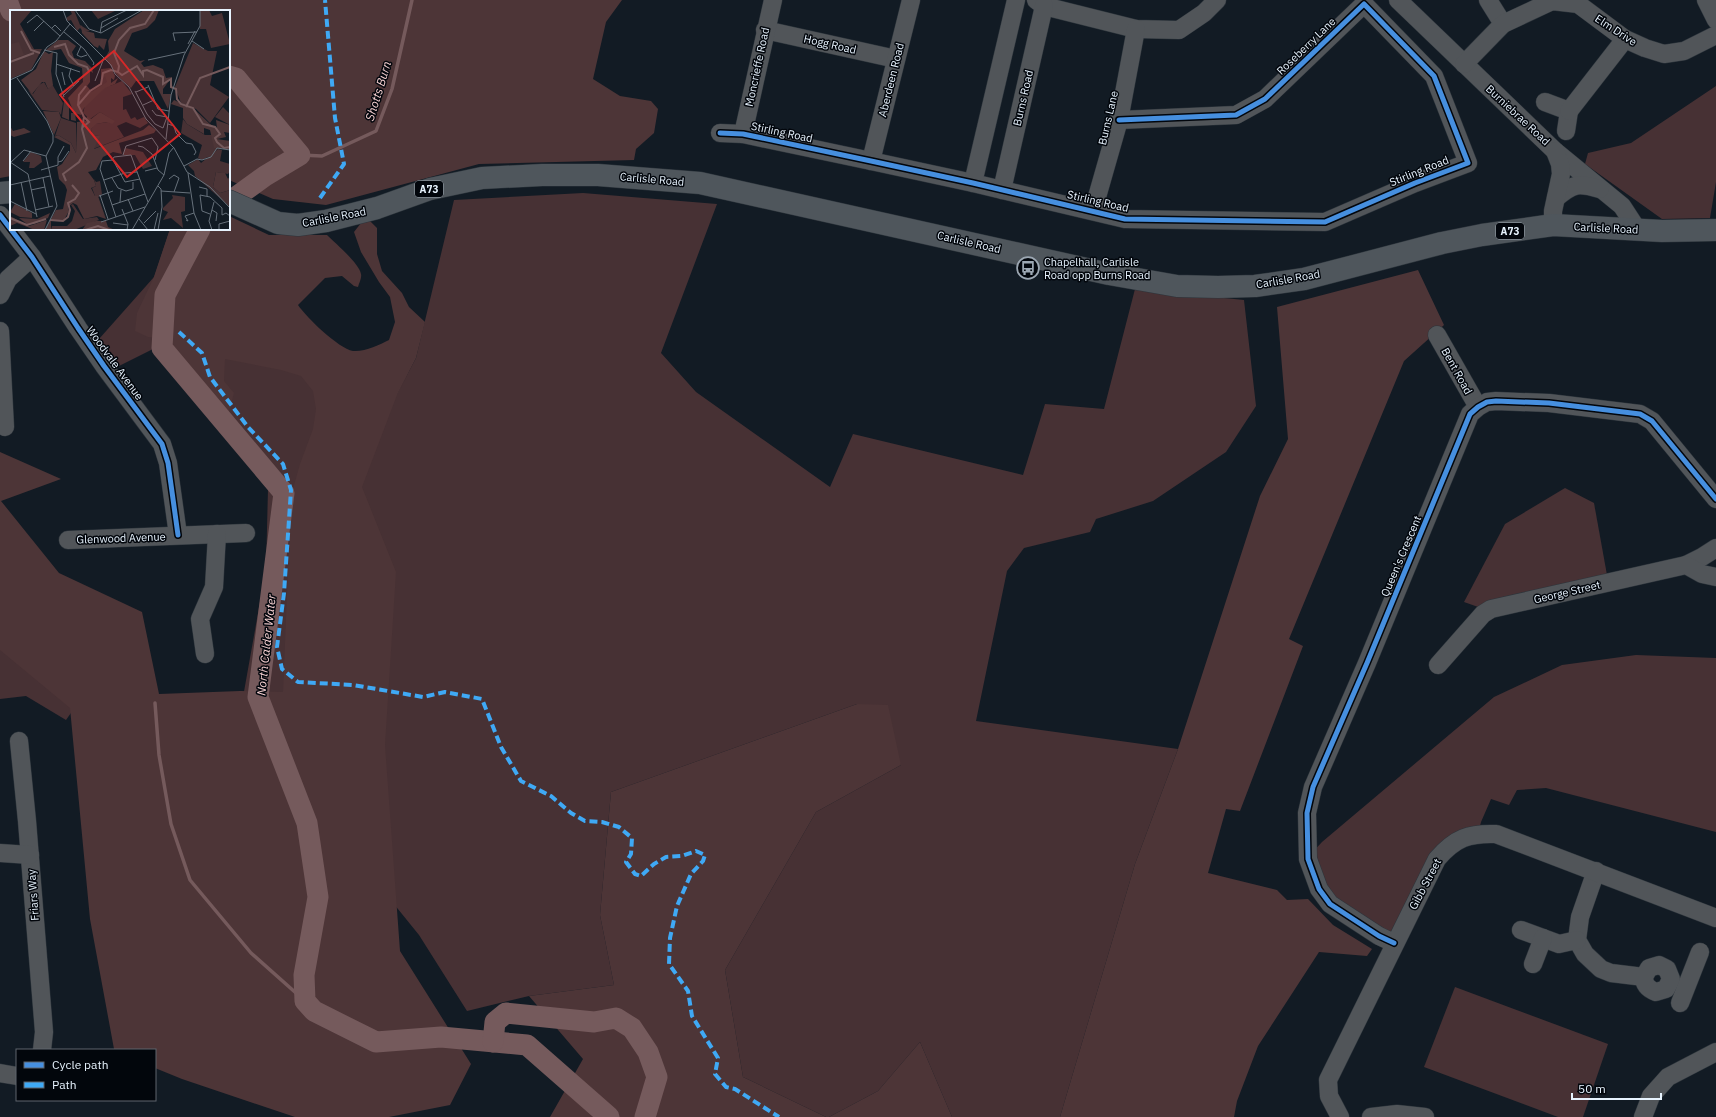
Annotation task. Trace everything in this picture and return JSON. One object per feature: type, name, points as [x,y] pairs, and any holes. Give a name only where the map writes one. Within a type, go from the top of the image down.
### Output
[{"type":"main road","name":"Carlisle Road","points":[[230,201],[278,223],[298,225],[326,221],[377,208],[430,189],[482,178],[542,175],[598,175],[700,183],[1109,274],[1177,286],[1218,287],[1256,286],[1304,278],[1442,243],[1482,235],[1553,225],[1662,231],[1716,230]]},
{"type":"main road","points":[[0,193],[10,192]]},
{"type":"street","name":"Moncrieffe Road","points":[[743,134],[772,0]]},
{"type":"street","name":"Aberdeen Road","points":[[872,161],[911,0]]},
{"type":"street","points":[[973,183],[1016,0]]},
{"type":"street","points":[[1040,3],[1136,29],[1179,30],[1204,13],[1217,0]]},
{"type":"street","name":"Burniebrae Road","points":[[1398,0],[1555,150],[1622,206],[1637,229]]},
{"type":"street","points":[[1488,0],[1503,24]]},
{"type":"street","name":"Elm Drive","points":[[1464,64],[1503,24],[1552,0],[1578,4],[1625,39],[1645,48],[1664,54],[1684,51],[1716,35]]},
{"type":"street","points":[[1706,0],[1716,20]]},
{"type":"street","name":"Burns Road","points":[[1002,190],[1040,3]]},
{"type":"street","name":"Roseberry Lane","points":[[1119,120],[1236,115],[1265,99],[1364,4],[1434,76],[1468,163]]},
{"type":"street","name":"Burns Lane","points":[[1093,211],[1119,120],[1136,29]]},
{"type":"street","name":"Hogg Road","points":[[765,30],[896,59]]},
{"type":"street","points":[[1566,131],[1569,111],[1625,39]]},
{"type":"street","points":[[1545,102],[1569,111]]},
{"type":"street","name":"Stirling Road","points":[[720,133],[743,134],[872,161],[1125,219],[1325,222],[1415,183],[1468,163]]},
{"type":"street","points":[[1553,225],[1556,198],[1561,174],[1560,164],[1555,150]]},
{"type":"street","points":[[1556,198],[1568,188],[1578,185],[1602,189]]},
{"type":"street","name":"Woodvale Avenue","points":[[0,215],[10,228]]},
{"type":"street","name":"Woodvale Avenue","points":[[12,230],[32,256],[95,354],[162,444],[168,463],[178,536]]},
{"type":"street","points":[[0,295],[8,279],[32,256]]},
{"type":"street","points":[[0,330],[5,427]]},
{"type":"street","name":"Bent Road","points":[[1437,335],[1478,407]]},
{"type":"street","points":[[1478,407],[1487,402],[1550,403],[1646,416],[1652,421],[1716,499]]},
{"type":"street","name":"Queen's Crescent","points":[[1394,943],[1374,933],[1330,904],[1319,889],[1308,860],[1307,813],[1313,787],[1367,663],[1470,414],[1478,407]]},
{"type":"street","name":"Glenwood Avenue","points":[[68,540],[246,533]]},
{"type":"street","points":[[206,654],[200,619],[214,587],[216,534]]},
{"type":"street","name":"George Street","points":[[1438,665],[1483,614],[1491,609],[1686,565],[1716,548]]},
{"type":"street","points":[[1686,565],[1702,574],[1716,577]]},
{"type":"street","name":"Friars Way","points":[[19,741],[30,855],[44,1032],[42,1049]]},
{"type":"street","name":"Gibb Street","points":[[1340,1117],[1329,1096],[1328,1080],[1394,943],[1437,859],[1446,848],[1456,840],[1469,835],[1496,834],[1716,918]]},
{"type":"street","points":[[0,853],[30,855]]},
{"type":"street","points":[[1596,871],[1580,916],[1577,940],[1585,954],[1601,969],[1611,973],[1644,977],[1649,968],[1659,965],[1665,967],[1669,972],[1679,992],[1700,952]]},
{"type":"street","points":[[1521,930],[1559,944],[1577,940]]},
{"type":"street","points":[[1533,964],[1543,938]]},
{"type":"street","points":[[1643,1117],[1651,1096],[1668,1077],[1716,1052]]},
{"type":"street","points":[[0,1074],[16,1076]]},
{"type":"street","points":[[1371,1117],[1397,1114],[1425,1117]]},
{"type":"shaded area","points":[[0,0],[622,0],[606,22],[593,79],[620,96],[651,101],[658,109],[654,133],[636,149],[634,160],[479,164],[326,205],[273,199],[230,180],[230,10],[10,10],[10,176],[0,178]]},
{"type":"shaded area","points":[[1716,86],[1716,182],[1710,218],[1662,219],[1585,164],[1588,153],[1631,143]]},
{"type":"shaded area","points":[[583,193],[717,204],[661,353],[696,392],[830,487],[853,434],[1023,475],[1045,404],[1104,409],[1135,289],[1244,300],[1256,406],[1226,452],[1153,501],[1096,519],[1090,532],[1024,548],[1007,571],[976,721],[1178,749],[1135,864],[1060,1117],[952,1117],[920,1042],[878,1091],[829,1117],[826,1117],[743,1077],[725,970],[816,812],[901,765],[857,704],[611,792],[600,915],[614,985],[529,996],[467,1011],[419,935],[240,714],[266,568],[268,489],[153,349],[119,366],[99,339],[154,277],[170,230],[172,230],[271,290],[397,394],[416,358],[454,200]]},
{"type":"shaded area","points":[[230,216],[269,235],[327,235],[352,259],[359,270],[361,279],[358,287],[354,286],[342,276],[325,278],[298,305],[331,339],[353,351],[367,349],[389,340],[395,322],[390,297],[361,252],[354,232],[361,223],[370,221],[377,228],[377,254],[382,271],[402,293],[409,307],[425,322],[416,358],[397,395],[362,487],[396,572],[385,745],[400,951],[471,1064],[450,1105],[389,1117],[295,1117],[182,1079],[156,1068],[156,1049],[114,1049],[90,919],[70,708],[0,650],[0,452],[61,479],[1,501],[59,573],[142,612],[159,694],[240,691],[283,692],[291,496],[300,464],[313,429],[316,409],[313,391],[301,376],[281,370],[225,359],[224,381],[234,393],[227,419],[174,352],[172,340],[148,337],[135,331],[137,313],[154,277],[170,230],[230,230]]},
{"type":"shaded area","points":[[1418,270],[1444,325],[1404,361],[1289,639],[1303,646],[1240,811],[1226,809],[1208,873],[1277,890],[1287,900],[1308,899],[1333,925],[1372,949],[1367,956],[1319,952],[1258,1046],[1237,1101],[1234,1117],[1060,1117],[1135,864],[1178,749],[1260,496],[1288,439],[1277,307]]},
{"type":"shaded area","points":[[1565,488],[1594,503],[1607,575],[1481,608],[1464,602],[1505,524]]},
{"type":"shaded area","points":[[0,638],[80,700],[66,720],[26,696],[0,699]]},
{"type":"shaded area","points":[[1636,655],[1716,658],[1716,832],[1546,788],[1517,790],[1509,805],[1491,799],[1479,830],[1456,839],[1393,939],[1332,901],[1310,855],[1322,842],[1494,697],[1562,665]]},
{"type":"shaded area","points":[[857,704],[888,705],[901,765],[816,812],[725,970],[743,1077],[826,1117],[550,1117],[583,1059],[529,996],[614,985],[600,915],[611,792]]},
{"type":"shaded area","points":[[1455,987],[1608,1044],[1583,1117],[1558,1117],[1424,1067]]},
{"type":"shaded area","points":[[920,1042],[952,1117],[829,1117],[878,1091]]},
{"type":"waterway","name":"North Calder Water","points":[[7,0],[11,10]]},
{"type":"waterway","name":"Shotts Burn","points":[[300,155],[322,156],[376,131],[392,89],[412,0]]},
{"type":"waterway","name":"North Calder Water","points":[[230,76],[236,78],[300,155],[265,176],[230,201]]},
{"type":"waterway","name":"North Calder Water","points":[[199,230],[165,295],[162,348],[284,493],[258,697],[307,823],[318,897],[304,975],[305,1001],[314,1011],[376,1042],[441,1037],[527,1045],[609,1117]]},
{"type":"waterway","points":[[155,703],[159,755],[171,824],[190,880],[251,953],[305,1001]]},
{"type":"waterway","name":"North Calder Water","points":[[493,1042],[495,1022],[506,1013],[594,1022],[616,1018],[632,1028],[648,1052],[657,1077],[645,1117]]},
{"type":"marked path","points":[[320,198],[344,164],[335,118],[325,0]]},
{"type":"marked path","points":[[179,332],[202,353],[210,377],[248,427],[283,464],[291,490],[284,593],[277,647],[282,669],[298,682],[353,685],[423,697],[445,692],[482,699],[501,747],[521,781],[551,796],[571,813],[585,821],[602,822],[619,827],[632,838],[631,854],[626,862],[635,874],[641,876],[654,864],[666,857],[682,856],[696,851],[705,855],[703,861],[691,874],[677,906],[670,938],[669,964],[688,991],[692,1016],[718,1058],[715,1074],[726,1087],[735,1089],[779,1117]]},
{"type":"cycle path","points":[[720,133],[743,134],[871,161],[973,183],[1125,219],[1325,222],[1415,183],[1468,163],[1434,76],[1364,4],[1265,99],[1236,115],[1119,120]]},
{"type":"cycle path","points":[[0,215],[10,228]]},
{"type":"cycle path","points":[[11,230],[32,257],[104,366],[162,444],[168,463],[178,535]]},
{"type":"cycle path","points":[[1394,943],[1379,936],[1330,904],[1319,889],[1308,859],[1307,813],[1313,787],[1367,663],[1470,414],[1487,402],[1496,401],[1549,403],[1640,414],[1652,421],[1716,499]]},
{"type":"place","name":"Chapelhall, Carlisle Road opp Burns Road","points":[[1028,268]]}]
